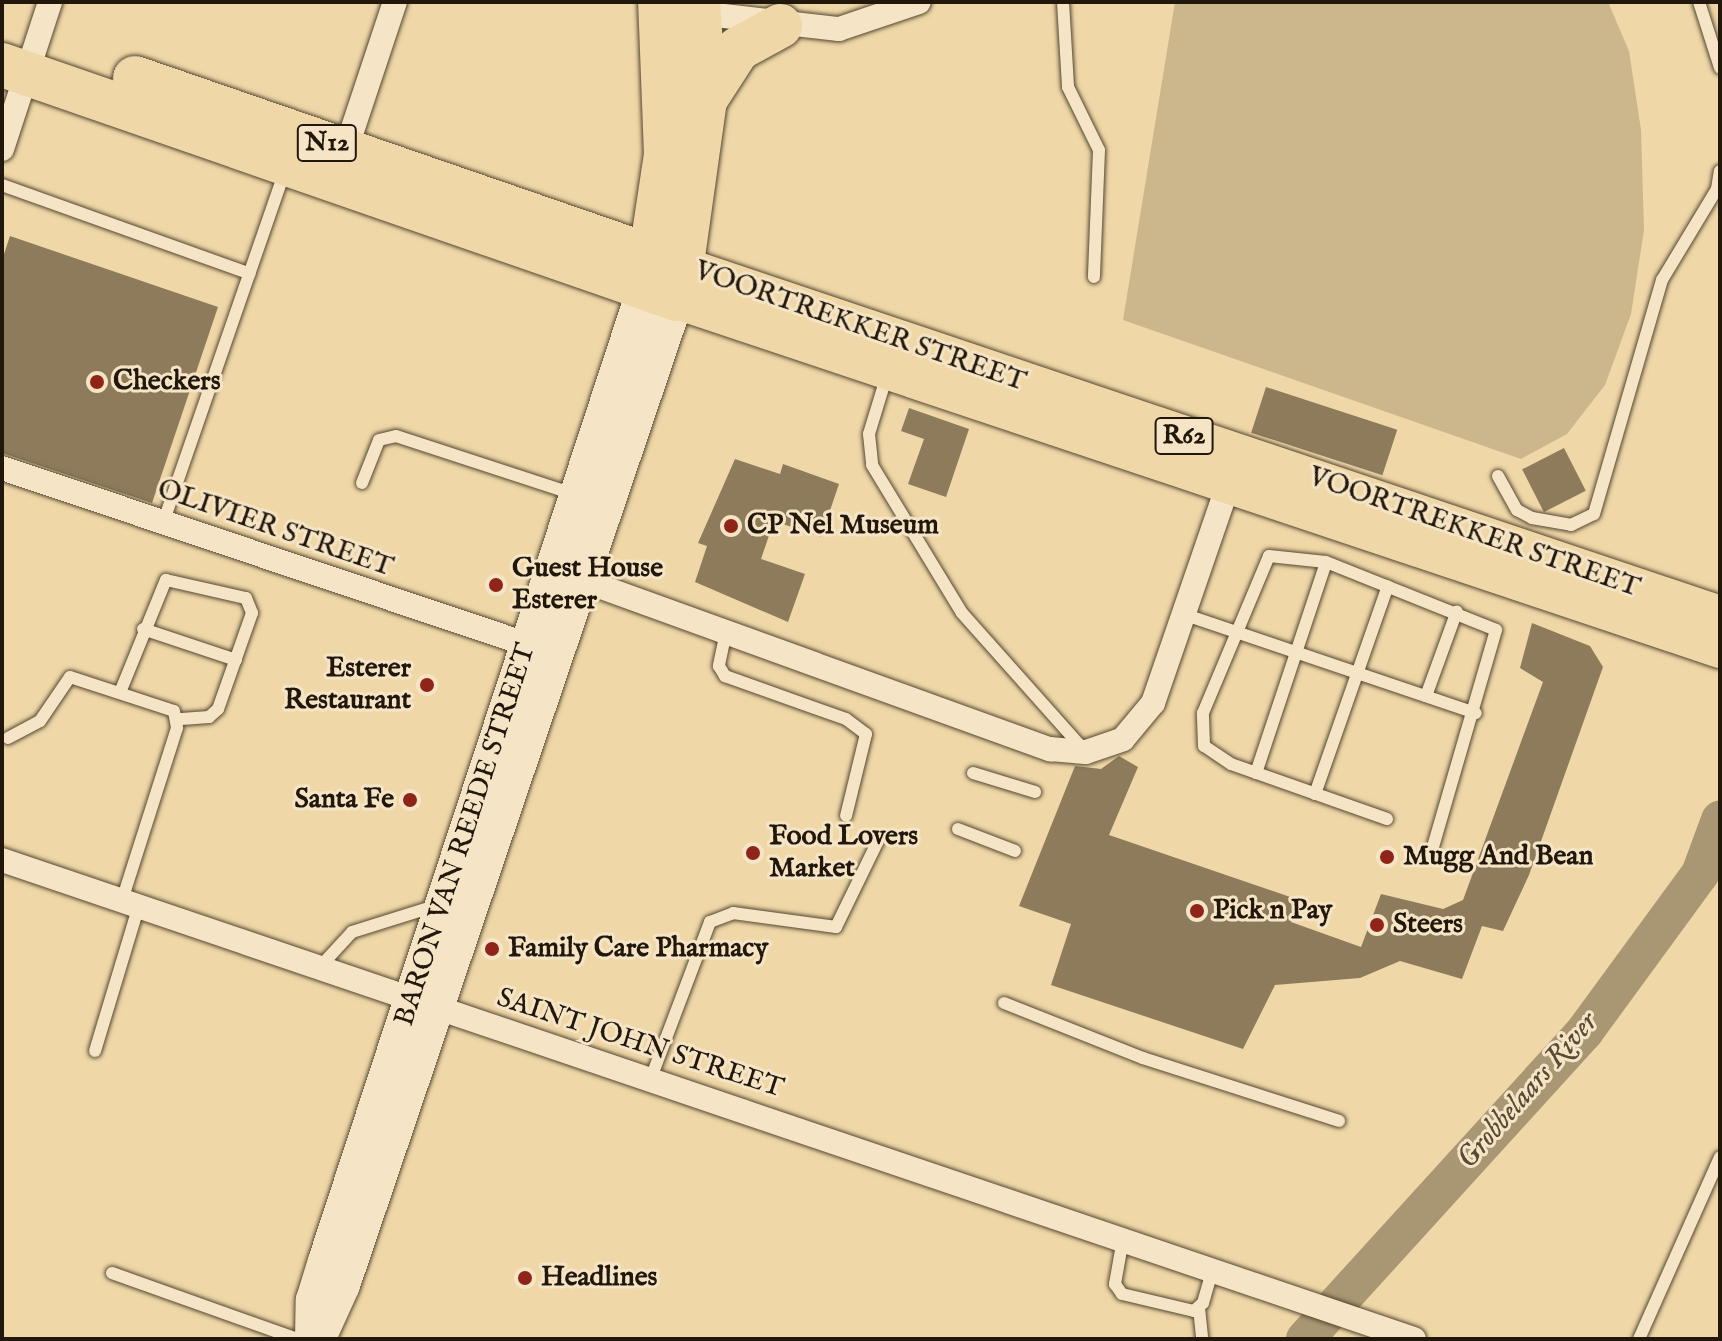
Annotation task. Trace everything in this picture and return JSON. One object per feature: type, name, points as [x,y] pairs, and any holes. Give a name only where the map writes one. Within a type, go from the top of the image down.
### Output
[{"type":"highway","points":[[680,7],[705,100]]},
{"type":"highway","points":[[665,277],[666,155],[680,7]]},
{"type":"highway","points":[[665,277],[705,100],[738,49],[780,26]]},
{"type":"highway","name":"VOORTREKKER STREET","points":[[16,54],[665,277]]},
{"type":"main road","name":"VOORTREKKER STREET","points":[[665,277],[890,369],[1234,468]]},
{"type":"main road","name":"VOORTREKKER STREET","points":[[665,277],[1691,617],[1720,648]]},
{"type":"main road","name":"BARON VAN REEDE STREET","points":[[423,1004],[442,905],[579,496],[665,277]]},
{"type":"main road","name":"BARON VAN REEDE STREET","points":[[315,1339],[343,1285],[423,1004],[582,580],[665,277]]},
{"type":"street","points":[[2,149],[16,54],[50,2]]},
{"type":"street","points":[[341,164],[395,2]]},
{"type":"street","points":[[680,7],[741,14],[780,26],[839,29],[919,2]]},
{"type":"street","name":"OLIVIER STREET","points":[[2,468],[529,645]]},
{"type":"street","points":[[582,580],[1050,749],[1086,752],[1123,739],[1141,720],[1183,614],[1234,468]]},
{"type":"street","name":"SAINT JOHN STREET","points":[[2,860],[317,970],[651,1078],[1414,1339]]},
{"type":"lane","points":[[1063,2],[1068,87],[1099,150],[1094,277]]},
{"type":"lane","points":[[1699,2],[1720,68]]},
{"type":"lane","points":[[163,524],[291,147]]},
{"type":"lane","points":[[1498,476],[1517,510],[1532,518],[1571,525],[1594,514],[1662,280],[1717,189],[1720,171]]},
{"type":"lane","points":[[2,185],[250,274]]},
{"type":"lane","points":[[890,369],[869,434],[872,465],[962,613],[1086,752]]},
{"type":"lane","points":[[362,483],[379,440],[396,436],[579,496]]},
{"type":"lane","points":[[1387,819],[1213,756],[1200,733],[1235,631],[1269,556],[1326,562],[1457,611],[1496,630],[1476,713],[1433,847]]},
{"type":"lane","points":[[1256,773],[1326,562]]},
{"type":"lane","points":[[121,690],[157,589],[170,578],[246,598],[252,613],[214,714],[178,719]]},
{"type":"lane","points":[[1315,794],[1360,674],[1388,586]]},
{"type":"lane","points":[[1426,696],[1457,611]]},
{"type":"lane","points":[[1183,614],[1476,713]]},
{"type":"lane","points":[[143,629],[236,660]]},
{"type":"lane","points":[[726,632],[719,666],[725,676],[846,719],[866,734],[846,816]]},
{"type":"lane","points":[[8,738],[40,721],[70,677],[163,703],[178,719]]},
{"type":"lane","points":[[95,1051],[178,719]]},
{"type":"lane","points":[[973,773],[1035,792]]},
{"type":"lane","points":[[958,829],[1015,851]]},
{"type":"lane","points":[[651,1078],[714,917],[733,913],[836,927],[879,839]]},
{"type":"lane","points":[[317,970],[352,932],[442,905]]},
{"type":"lane","points":[[1004,1003],[1143,1058],[1339,1121]]},
{"type":"lane","points":[[1639,1339],[1720,1157]]},
{"type":"lane","points":[[1123,1239],[1117,1289],[1189,1311],[1199,1308]]},
{"type":"lane","points":[[1202,1339],[1199,1308],[1212,1272]]},
{"type":"lane","points":[[112,1273],[297,1339]]},
{"type":"shaded area","points":[[1175,2],[1608,2],[1629,51],[1641,130],[1644,230],[1631,314],[1605,385],[1567,434],[1521,459],[1123,320]]},
{"type":"building","name":"Checkers","points":[[10,236],[218,307],[152,503],[2,453],[2,260]]},
{"type":"building","points":[[1266,387],[1397,430],[1382,475],[1251,433]]},
{"type":"building","points":[[909,408],[969,429],[946,497],[908,484],[924,439],[901,431]]},
{"type":"building","points":[[1564,448],[1586,491],[1544,512],[1522,469]]},
{"type":"building","points":[[735,459],[780,474],[783,464],[839,484],[821,537],[774,521],[761,559],[805,574],[788,622],[695,582],[707,546],[698,543]]},
{"type":"building","points":[[1532,623],[1590,646],[1603,667],[1529,875],[1503,931],[1482,926],[1462,979],[1400,961],[1360,978],[1275,985],[1243,1049],[1051,985],[1071,924],[1019,906],[1075,766],[1101,769],[1119,756],[1138,767],[1109,835],[1299,900],[1291,922],[1361,947],[1381,894],[1443,909],[1463,900],[1543,682],[1520,668]]},
{"type":"waterway","name":"Grobbelaars River","points":[[1305,1339],[1585,1031],[1700,874],[1720,820]]},
{"type":"place","name":"Checkers","points":[[97,382]]},
{"type":"place","name":"CP Nel Museum","points":[[731,526]]},
{"type":"place","name":"Guest House Esterer","points":[[496,585]]},
{"type":"place","name":"Esterer Restaurant","points":[[427,685]]},
{"type":"place","name":"Santa Fe","points":[[410,800]]},
{"type":"place","name":"Food Lovers Market","points":[[753,853]]},
{"type":"place","name":"Mugg And Bean","points":[[1387,857]]},
{"type":"place","name":"Pick n Pay","points":[[1197,911]]},
{"type":"place","name":"Steers","points":[[1377,925]]},
{"type":"place","name":"Family Care Pharmacy","points":[[492,949]]},
{"type":"place","name":"Headlines","points":[[525,1278]]}]
